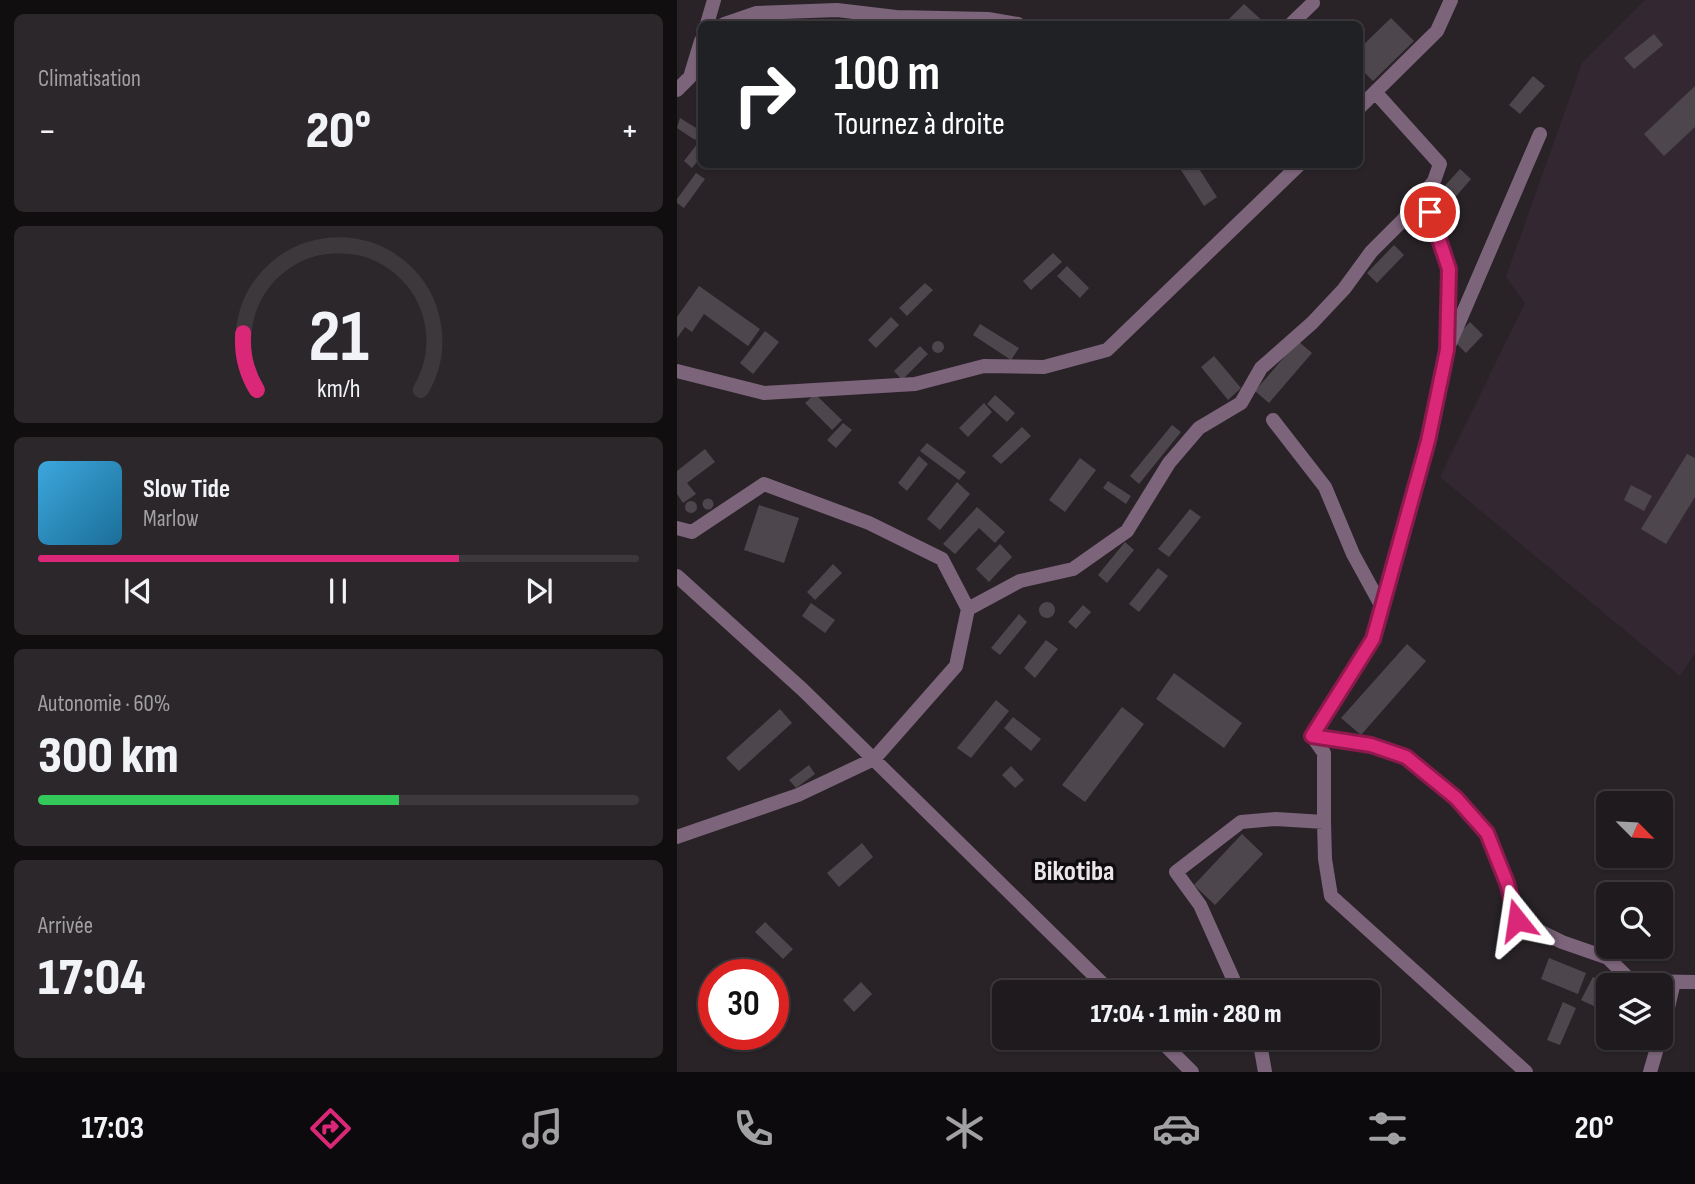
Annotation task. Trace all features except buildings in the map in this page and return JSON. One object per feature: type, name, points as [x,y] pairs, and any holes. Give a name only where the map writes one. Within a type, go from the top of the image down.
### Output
[{"type":"street","points":[[708,21],[714,0]]},
{"type":"street","points":[[1363,104],[1437,31],[1451,0]]},
{"type":"street","points":[[1294,21],[1313,4]]},
{"type":"street","points":[[733,21],[756,13],[837,10],[896,17],[1000,21]]},
{"type":"street","points":[[677,90],[690,78],[698,51]]},
{"type":"street","points":[[968,609],[1020,581],[1073,569],[1127,531],[1169,463],[1199,428],[1241,403],[1261,368],[1312,323],[1344,289],[1371,251],[1423,195],[1434,181],[1440,164],[1376,93]]},
{"type":"street","points":[[1447,350],[1540,134]]},
{"type":"street","points":[[677,371],[764,393],[915,384],[984,366],[1045,367],[1107,350],[1296,168]]},
{"type":"street","points":[[1312,736],[1373,639],[1428,441],[1447,350],[1449,269],[1423,195]]},
{"type":"street","points":[[1273,420],[1325,487],[1353,554],[1382,607]]},
{"type":"street","points":[[677,528],[692,532],[764,484],[869,523],[942,559],[968,609],[956,666],[874,760],[798,795],[677,837]]},
{"type":"street","points":[[677,576],[803,690],[1100,980]]},
{"type":"street","points":[[1312,736],[1324,753],[1325,859],[1331,896],[1526,1072]]},
{"type":"street","points":[[1312,736],[1371,745],[1406,757],[1456,798],[1487,833],[1507,883],[1517,920],[1562,942],[1608,958],[1628,978],[1638,981],[1695,982]]},
{"type":"street","points":[[1234,980],[1200,905],[1176,872],[1241,822],[1276,819],[1325,822]]},
{"type":"street","points":[[1673,986],[1674,982]]},
{"type":"street","points":[[1170,1050],[1192,1072]]},
{"type":"street","points":[[1261,1050],[1265,1072]]},
{"type":"street","points":[[1650,1072],[1656,1050]]},
{"type":"shaded area","points":[[1645,0],[1695,0],[1695,653],[1680,676],[1440,477],[1525,303],[1506,277],[1582,63]]},
{"type":"district","name":"Bikotiba","points":[[1074,870]]},
{"type":"route","points":[[1430,212],[1449,269],[1447,350],[1428,441],[1373,639],[1312,736],[1371,745],[1406,757],[1456,798],[1487,833],[1507,883],[1517,920]]}]
